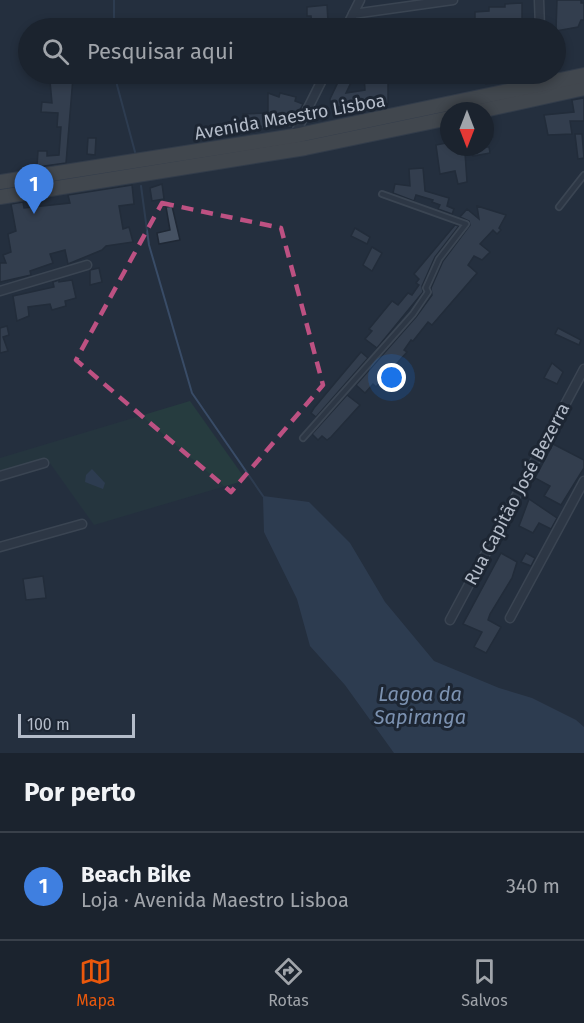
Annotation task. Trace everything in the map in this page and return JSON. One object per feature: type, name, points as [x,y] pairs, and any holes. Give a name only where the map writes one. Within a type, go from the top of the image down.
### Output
[{"type":"highway","name":"Avenida Maestro Lisboa","points":[[566,77],[584,75]]},
{"type":"highway","name":"Avenida Maestro Lisboa","points":[[0,182],[294,136],[520,84]]},
{"type":"highway","points":[[494,108],[584,88]]},
{"type":"highway","name":"Avenida Maestro Lisboa","points":[[0,197],[305,148],[440,120]]},
{"type":"street","points":[[351,18],[360,0]]},
{"type":"street","points":[[353,14],[453,0]]},
{"type":"street","points":[[539,0],[540,18]]},
{"type":"street","points":[[294,136],[320,84]]},
{"type":"street","points":[[0,291],[87,265]]},
{"type":"street","name":"Rua Capitão José Bezerra","points":[[450,620],[584,369]]},
{"type":"street","points":[[0,476],[44,463]]},
{"type":"street","points":[[510,618],[584,481]]},
{"type":"street","points":[[0,547],[82,524]]},
{"type":"lane","points":[[559,207],[584,175]]},
{"type":"lane","points":[[303,438],[406,324],[428,292],[426,288],[439,259],[466,224],[382,194]]},
{"type":"highlighted area","points":[[162,203],[281,228],[323,385],[231,492],[76,360]]},
{"type":"green space","points":[[190,401],[246,480],[94,525],[47,459],[0,473],[0,458]]},
{"type":"water","points":[[92,469],[105,483],[103,489],[85,482],[86,475]]},
{"type":"water","name":"Lagoa da Sapiranga","points":[[263,496],[309,502],[350,543],[385,602],[434,661],[499,688],[532,698],[576,720],[584,727],[584,753],[394,753],[345,685],[310,646],[297,599],[264,532]]},
{"type":"building","points":[[557,0],[581,0],[581,3],[584,3],[584,20],[581,20],[578,27],[566,29],[566,18],[556,18]]},
{"type":"building","points":[[522,3],[522,18],[475,18],[475,12],[489,11],[489,7],[505,7],[505,4]]},
{"type":"building","points":[[327,5],[328,18],[307,16],[307,7]]},
{"type":"building","points":[[50,84],[72,84],[66,163],[37,167],[38,151],[47,151],[47,156],[59,155],[61,127],[57,127],[58,113],[41,112],[42,102],[52,103]]},
{"type":"building","points":[[337,84],[350,84],[346,93],[365,90],[365,84],[388,84],[388,104],[361,102],[361,104],[331,108],[330,99]]},
{"type":"building","points":[[268,93],[279,97],[280,93],[296,97],[295,101],[303,104],[291,127],[246,130],[243,114],[268,113]]},
{"type":"building","points":[[584,98],[584,121],[570,121],[572,134],[548,135],[544,115],[574,112],[572,100]]},
{"type":"building","points":[[575,134],[582,134],[584,158],[578,159]]},
{"type":"building","points":[[88,138],[96,138],[95,155],[87,154]]},
{"type":"building","points":[[440,144],[440,156],[465,156],[467,182],[458,184],[455,171],[440,174],[436,145]]},
{"type":"building","points":[[423,168],[425,191],[449,198],[447,206],[454,209],[452,214],[438,209],[440,205],[432,202],[433,200],[416,195],[414,201],[393,193],[395,184],[410,186],[409,169]]},
{"type":"building","points":[[162,184],[164,199],[152,201],[150,188]]},
{"type":"building","points":[[132,185],[134,204],[119,206],[123,229],[129,227],[133,242],[106,246],[102,250],[68,264],[65,250],[50,254],[53,263],[30,271],[31,275],[0,282],[0,263],[6,263],[3,255],[11,252],[8,234],[16,231],[11,204],[23,202],[24,208],[70,203],[68,195]]},
{"type":"building","points":[[172,206],[180,240],[159,244],[157,233],[170,230],[166,207]]},
{"type":"building","points":[[477,206],[506,215],[499,228],[501,230],[497,234],[493,230],[480,244],[490,252],[482,260],[474,256],[468,265],[477,273],[432,325],[428,322],[413,341],[411,340],[404,350],[407,352],[376,387],[373,384],[365,393],[356,385],[416,317],[432,295],[431,288],[443,261],[470,225],[469,221],[460,217],[467,209],[479,219]]},
{"type":"building","points":[[455,225],[459,226],[435,257],[422,286],[423,292],[377,348],[365,339],[372,331],[369,329],[392,301],[398,305],[408,293],[412,295],[419,285],[416,283],[419,279],[414,274]]},
{"type":"building","points":[[355,228],[370,237],[367,244],[351,236]]},
{"type":"building","points":[[372,247],[382,253],[372,271],[363,265]]},
{"type":"building","points":[[99,268],[102,282],[90,285],[90,270]]},
{"type":"building","points":[[59,280],[59,282],[72,280],[76,298],[65,301],[66,306],[52,310],[50,304],[28,307],[29,316],[17,321],[13,296],[54,287],[53,282]]},
{"type":"building","points":[[7,326],[9,335],[3,337],[8,351],[0,353],[0,328]]},
{"type":"building","points":[[558,328],[581,340],[579,345],[555,334]]},
{"type":"building","points":[[361,352],[368,358],[316,417],[311,413],[314,408]]},
{"type":"building","points":[[552,363],[563,372],[557,384],[544,378]]},
{"type":"building","points":[[347,395],[360,405],[331,437],[327,440],[322,436],[318,440],[312,434]]},
{"type":"building","points":[[553,444],[584,460],[584,468],[561,505],[544,496],[550,486],[535,478]]},
{"type":"building","points":[[529,499],[557,518],[551,529],[539,523],[533,533],[519,526]]},
{"type":"building","points":[[501,553],[517,562],[512,578],[490,614],[488,620],[501,627],[486,653],[474,647],[482,632],[463,624]]},
{"type":"building","points":[[526,553],[535,558],[531,566],[521,562]]},
{"type":"building","points":[[43,576],[46,598],[26,600],[23,579]]},
{"type":"waterway","points":[[114,0],[114,18]]},
{"type":"waterway","points":[[117,84],[135,152]]},
{"type":"waterway","points":[[141,186],[149,245],[192,393],[263,496]]},
{"type":"place","name":"Beach Bike","points":[[34,214]]}]
